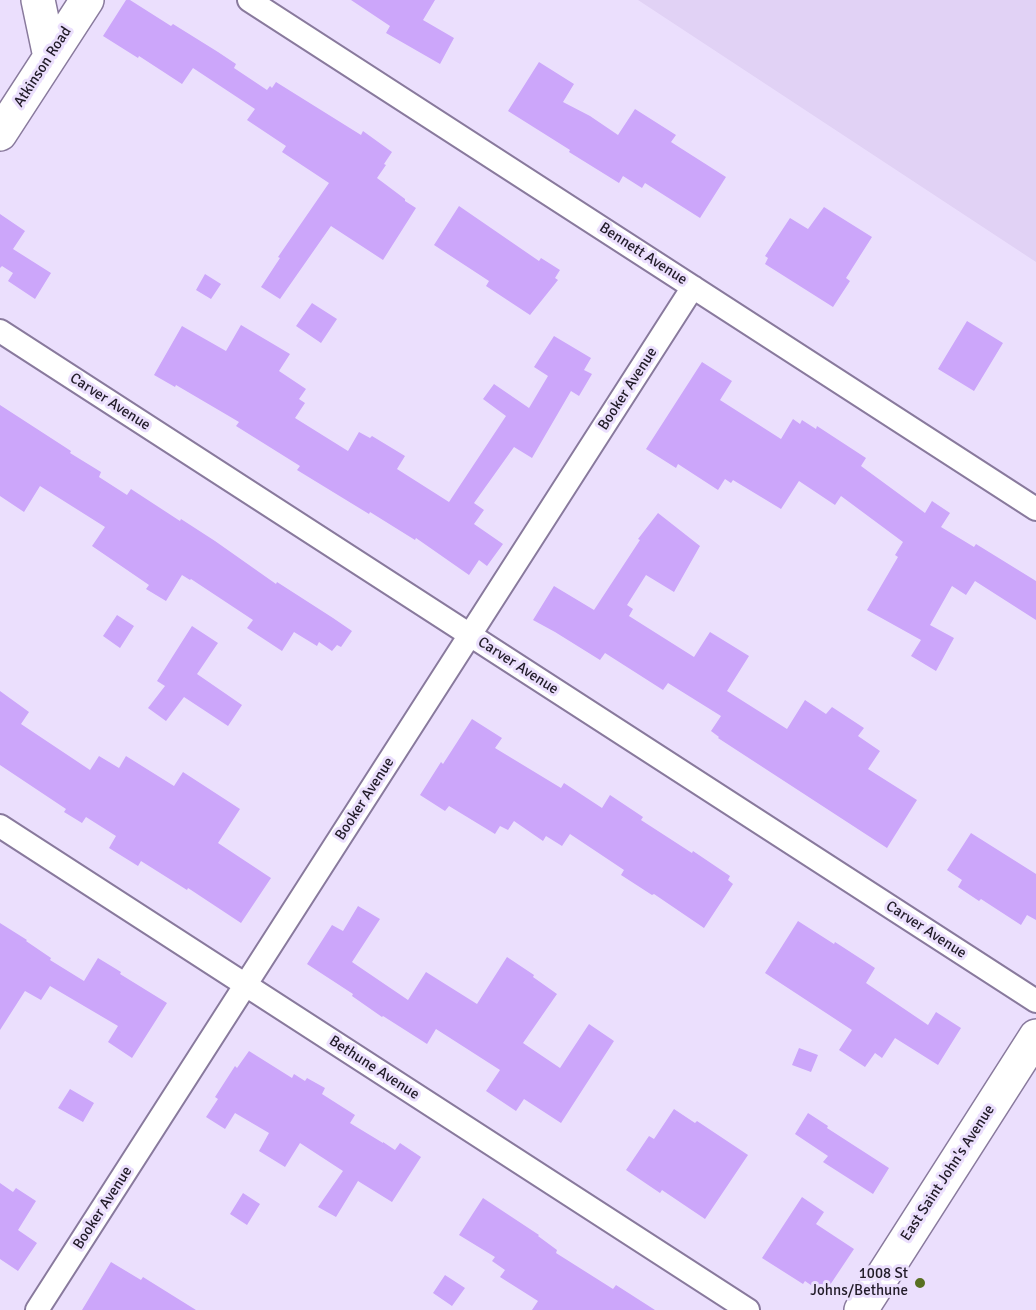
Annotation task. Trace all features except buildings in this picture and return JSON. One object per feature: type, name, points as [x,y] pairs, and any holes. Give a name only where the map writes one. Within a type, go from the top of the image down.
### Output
[{"type":"street","points":[[38,0],[50,57]]},
{"type":"street","name":"Atkinson Road","points":[[0,134],[87,0]]},
{"type":"street","name":"Bennett Avenue","points":[[249,0],[1036,509]]},
{"type":"street","name":"Booker Avenue","points":[[38,1310],[693,287]]},
{"type":"street","name":"Carver Avenue","points":[[0,331],[1036,1001]]},
{"type":"street","name":"Bethune Avenue","points":[[0,826],[748,1310]]},
{"type":"street","name":"East Saint John's Avenue","points":[[861,1310],[1036,1036]]},
{"type":"shaded area","points":[[638,0],[1036,0],[1036,262]]},
{"type":"place","name":"1008 St Johns/Bethune","points":[[920,1283]]}]
